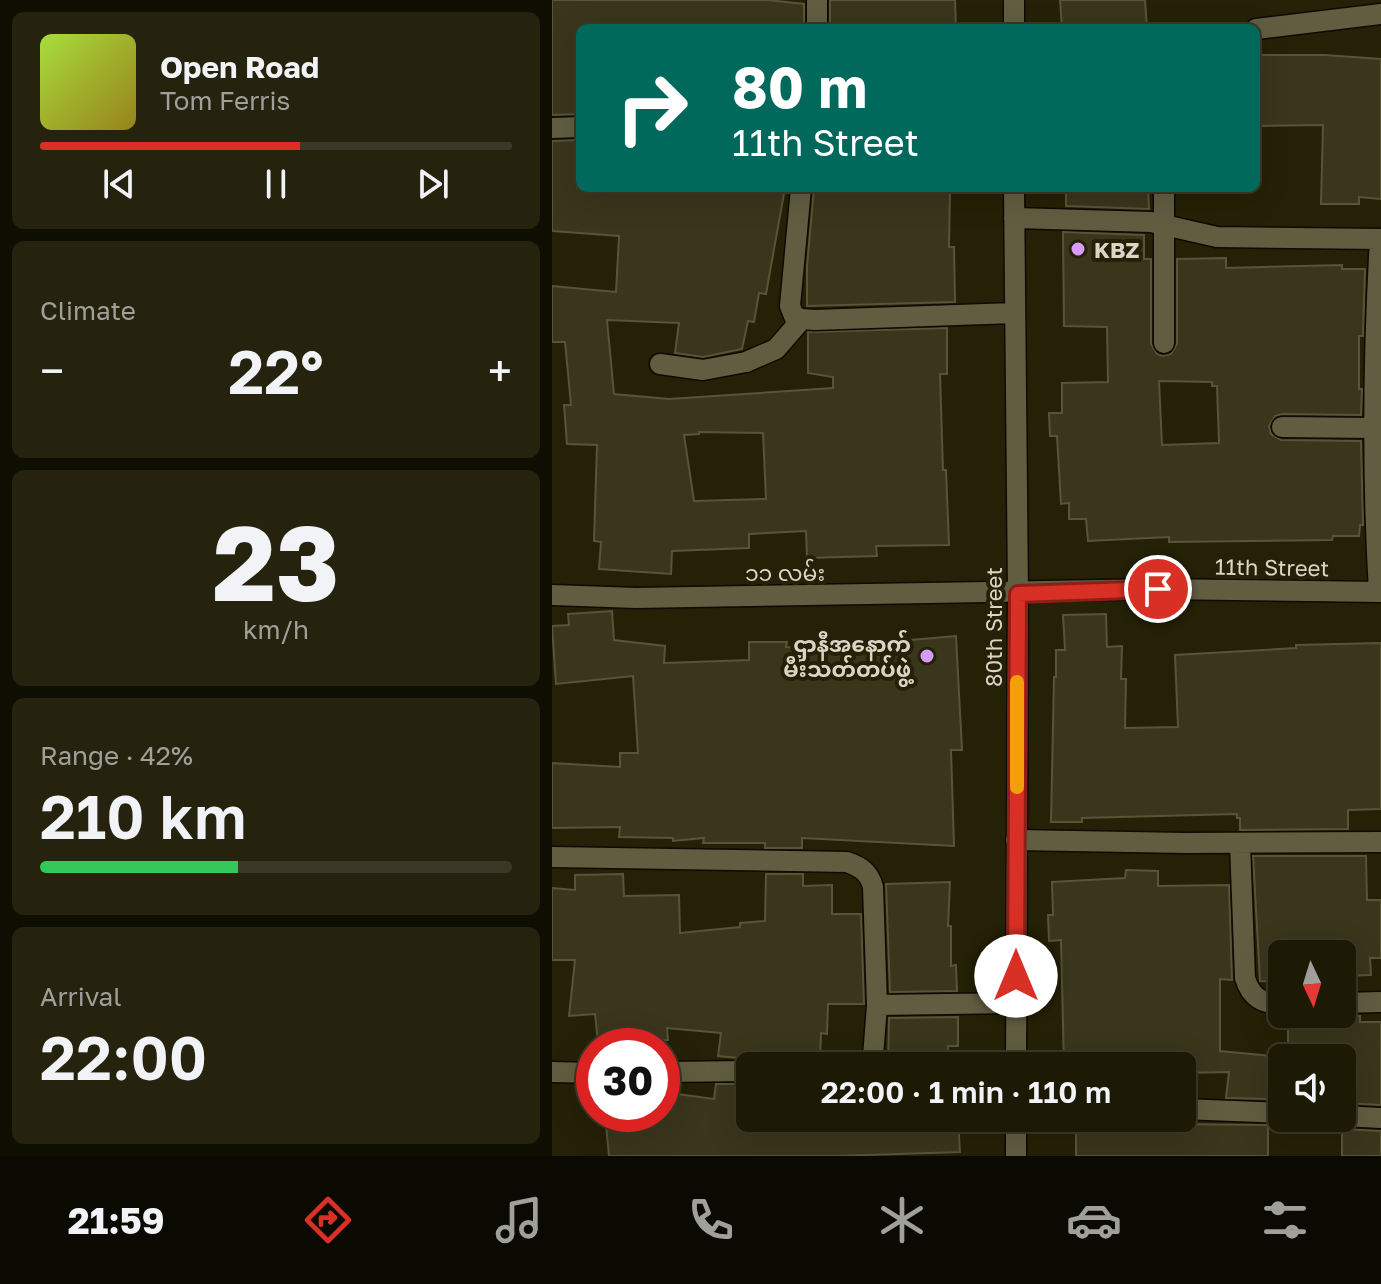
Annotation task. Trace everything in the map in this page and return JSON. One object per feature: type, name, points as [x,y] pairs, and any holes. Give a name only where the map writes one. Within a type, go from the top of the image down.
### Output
[{"type":"street","points":[[817,0],[817,24]]},
{"type":"street","points":[[1014,0],[1014,24]]},
{"type":"street","points":[[1260,29],[1381,14]]},
{"type":"street","points":[[552,128],[576,127]]},
{"type":"street","points":[[801,192],[790,306],[794,316],[802,319],[1014,313]]},
{"type":"street","name":"80th Street","points":[[1014,192],[1018,594],[1016,1052]]},
{"type":"street","points":[[1164,192],[1164,343]]},
{"type":"street","points":[[1014,218],[1151,222],[1217,237],[1381,239],[1373,348],[1377,430],[1374,513],[1380,592]]},
{"type":"street","points":[[660,364],[703,370],[746,362],[776,349],[802,319]]},
{"type":"street","points":[[1282,427],[1377,430]]},
{"type":"street","name":"11th Street","points":[[1018,594],[1158,589],[1380,592]]},
{"type":"street","name":"၁၁ လမ်း","points":[[552,595],[636,598],[1018,594]]},
{"type":"street","points":[[1016,840],[1381,842]]},
{"type":"street","points":[[1240,843],[1245,978],[1248,989],[1262,1003],[1268,1004]]},
{"type":"street","points":[[552,857],[847,862],[859,867],[870,875],[873,887],[877,1005],[873,1052]]},
{"type":"street","points":[[1356,1003],[1381,1002]]},
{"type":"street","points":[[877,1005],[1016,1003]]},
{"type":"street","points":[[680,1072],[736,1071]]},
{"type":"street","points":[[552,1072],[576,1073]]},
{"type":"street","points":[[1196,1110],[1268,1112]]},
{"type":"street","points":[[1356,1117],[1381,1118]]},
{"type":"street","points":[[1016,1132],[1016,1156]]},
{"type":"building","points":[[552,0],[768,0],[804,4],[804,24],[576,24],[576,114],[552,115]]},
{"type":"building","points":[[830,0],[955,0],[956,24],[830,24]]},
{"type":"building","points":[[1060,0],[1145,0],[1147,24],[1062,24]]},
{"type":"building","points":[[1260,55],[1381,59],[1381,199],[1359,197],[1359,204],[1321,204],[1323,125],[1260,126]]},
{"type":"building","points":[[576,140],[576,192],[784,192],[766,294],[759,293],[754,322],[748,321],[742,349],[703,357],[675,353],[679,323],[607,320],[614,394],[669,399],[833,388],[833,377],[808,373],[808,332],[947,328],[947,374],[940,374],[949,545],[876,546],[877,556],[807,558],[806,531],[749,534],[749,548],[672,551],[671,574],[599,569],[601,542],[594,541],[597,445],[567,444],[564,405],[571,405],[565,342],[552,342],[552,286],[616,292],[619,236],[552,231],[552,141]],"holes":[[[699,432],[763,433],[766,499],[694,501],[684,435]]]},
{"type":"building","points":[[814,192],[950,192],[949,247],[954,247],[955,302],[807,306]]},
{"type":"building","points":[[1066,192],[1148,192],[1149,209],[1066,206]]},
{"type":"building","points":[[1063,232],[1144,235],[1144,259],[1151,259],[1151,344],[1157,354],[1163,356],[1171,354],[1177,344],[1177,259],[1226,258],[1226,268],[1342,265],[1342,269],[1365,269],[1363,336],[1359,336],[1361,415],[1282,414],[1275,416],[1269,426],[1271,434],[1281,440],[1361,441],[1363,525],[1360,525],[1359,536],[1333,536],[1332,540],[1169,542],[1169,537],[1088,541],[1086,519],[1069,519],[1069,503],[1061,504],[1057,436],[1050,436],[1049,413],[1062,413],[1062,383],[1108,382],[1107,327],[1064,326]],"holes":[[[1159,381],[1212,382],[1212,386],[1217,386],[1219,443],[1162,445]]]},
{"type":"building","points":[[612,611],[614,640],[665,646],[664,663],[749,660],[749,642],[787,642],[786,647],[864,649],[864,644],[956,636],[962,750],[951,750],[954,846],[802,838],[802,848],[765,848],[765,843],[703,843],[704,838],[673,841],[673,838],[619,837],[620,827],[552,828],[552,763],[620,767],[620,753],[638,753],[633,676],[556,684],[552,626],[569,625],[568,614]]},
{"type":"building","points":[[1106,614],[1107,647],[1122,646],[1121,679],[1126,679],[1125,728],[1178,727],[1175,655],[1296,648],[1296,645],[1381,643],[1381,809],[1348,810],[1348,829],[1240,830],[1237,814],[1082,818],[1082,822],[1051,822],[1054,677],[1056,650],[1065,650],[1063,615]]},
{"type":"building","points":[[1253,856],[1366,856],[1367,900],[1381,900],[1381,958],[1370,958],[1371,975],[1356,976],[1356,940],[1268,940],[1268,981],[1260,981]]},
{"type":"building","points":[[1126,870],[1158,871],[1158,886],[1229,885],[1232,980],[1220,979],[1220,1051],[1268,1056],[1268,1099],[1226,1098],[1229,1072],[1196,1073],[1196,1052],[1064,1052],[1061,940],[1049,941],[1048,915],[1053,915],[1052,882],[1125,878]]},
{"type":"building","points":[[623,874],[624,896],[679,895],[680,933],[740,927],[740,923],[765,921],[766,874],[803,874],[803,886],[832,885],[832,914],[861,914],[864,1004],[828,1004],[827,1034],[821,1033],[820,1052],[736,1052],[736,1058],[718,1056],[721,1033],[680,1028],[596,1028],[595,1014],[569,1016],[575,960],[552,960],[552,888],[575,890],[575,875]]},
{"type":"building","points":[[950,882],[948,926],[951,926],[951,966],[956,965],[957,991],[890,992],[886,884]]},
{"type":"building","points":[[1356,1016],[1360,1016],[1360,1022],[1381,1022],[1381,1105],[1356,1104],[1356,1044],[1288,1044],[1288,1028],[1356,1028]]},
{"type":"building","points":[[958,1017],[958,1046],[948,1046],[948,1052],[888,1052],[889,1018]]},
{"type":"building","points":[[716,1084],[736,1084],[736,1132],[959,1132],[960,1152],[837,1156],[609,1156],[607,1132],[680,1132],[680,1094],[714,1099]]},
{"type":"building","points":[[1196,1124],[1268,1125],[1268,1156],[1076,1156],[1076,1132],[1196,1132]]},
{"type":"building","points":[[1381,1131],[1381,1156],[1342,1156],[1342,1132]]},
{"type":"slow traffic","points":[[1017,682],[1017,787]]},
{"type":"place","name":"KBZ","points":[[1078,249]]},
{"type":"place","name":"ဌာနီအနောက် မီးသတ်တပ်ဖွဲ့","points":[[927,656]]},
{"type":"route","points":[[1016,976],[1018,594],[1158,589]]}]
